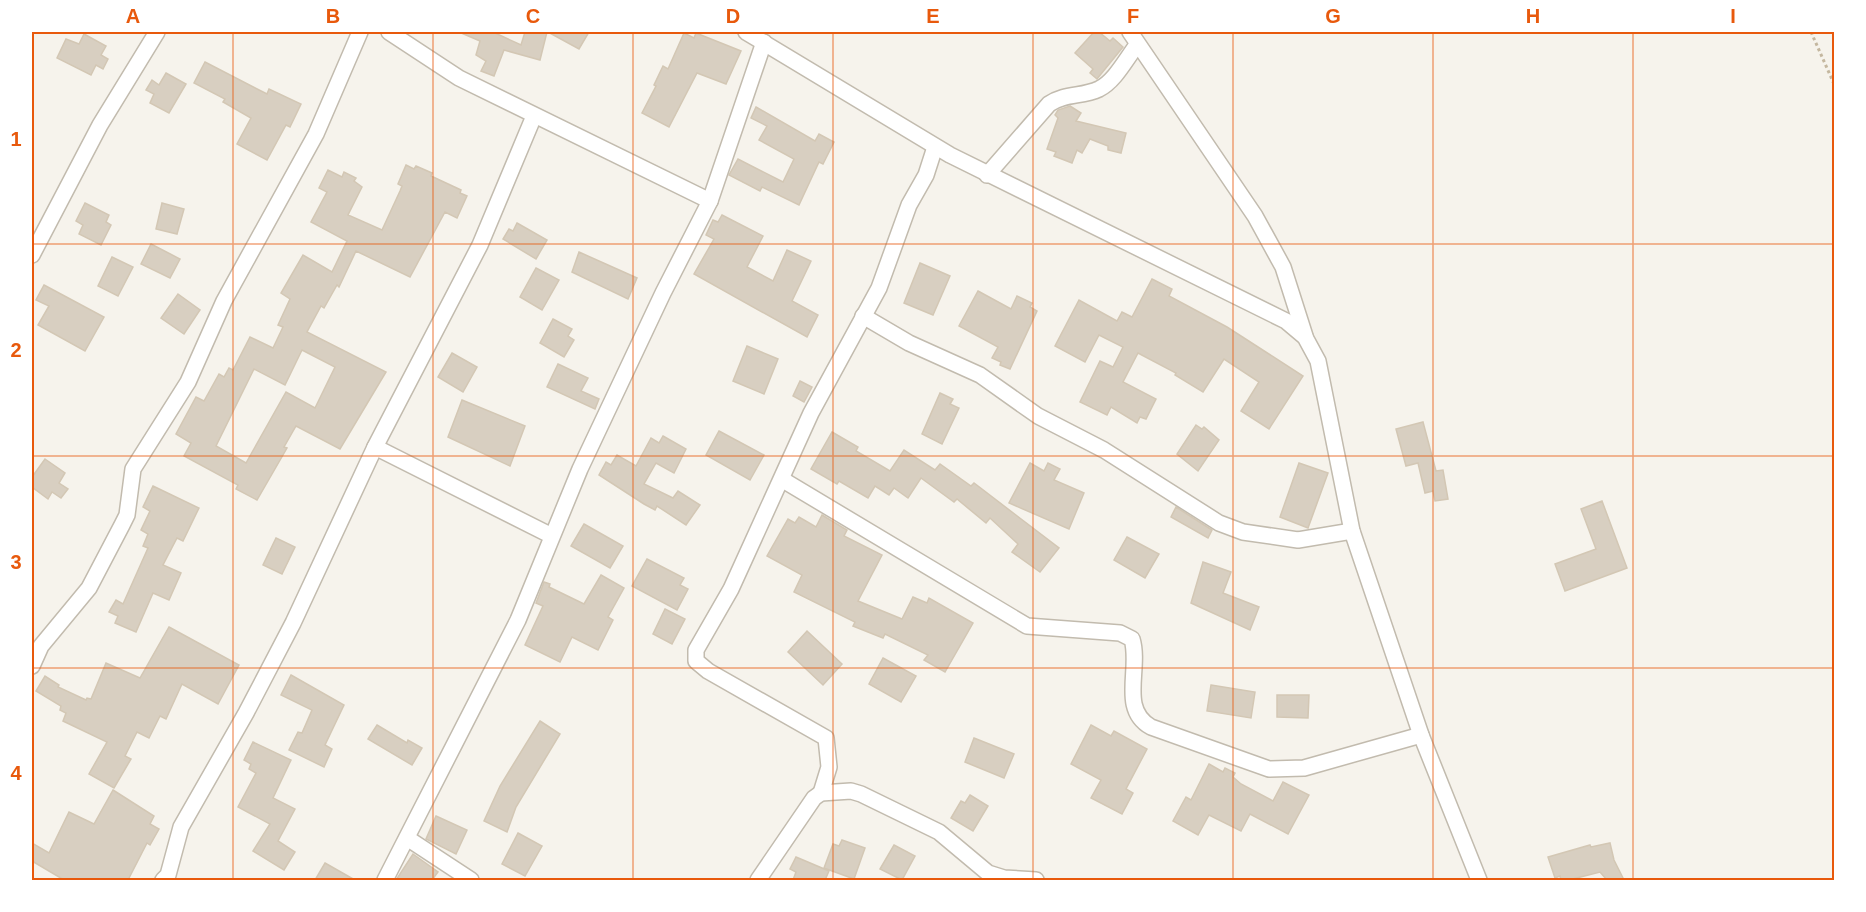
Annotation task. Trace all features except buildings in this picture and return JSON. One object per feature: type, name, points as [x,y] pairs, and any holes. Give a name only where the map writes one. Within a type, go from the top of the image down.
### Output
[{"type":"street","points":[[32,255],[100,125],[157,32]]},
{"type":"street","points":[[32,666],[41,646],[89,588],[122,525],[127,515],[133,469],[188,382],[224,301],[316,134],[360,32]]},
{"type":"street","points":[[389,32],[451,73],[710,201]]},
{"type":"street","points":[[746,32],[935,147],[987,175],[1286,321],[1305,337]]},
{"type":"street","points":[[987,175],[1049,104],[1059,97],[1098,89],[1109,81],[1133,38],[1255,216],[1283,267],[1305,337],[1318,361],[1352,531],[1421,735],[1479,880]]},
{"type":"street","points":[[385,880],[518,620],[550,535],[658,304],[710,201],[764,42]]},
{"type":"street","points":[[163,880],[168,875],[181,827],[246,714],[292,623],[375,447],[480,245],[534,116]]},
{"type":"street","points":[[821,793],[829,767],[826,738],[708,671],[696,661],[696,650],[731,589],[783,480],[811,413],[879,288],[909,205],[926,175],[935,147]]},
{"type":"street","points":[[863,316],[909,343],[980,375],[1038,416],[1104,450],[1219,523],[1243,532],[1298,540],[1352,531]]},
{"type":"street","points":[[375,447],[550,535]]},
{"type":"street","points":[[783,480],[1027,626],[1120,633],[1132,639],[1135,651],[1132,702],[1135,714],[1151,727],[1269,768],[1304,768],[1421,735]]},
{"type":"street","points":[[758,880],[814,798],[821,793],[851,791],[939,832],[987,873],[1004,878],[1036,880]]},
{"type":"street","points":[[407,838],[471,880]]},
{"type":"path","points":[[1811,32],[1834,84]]}]
